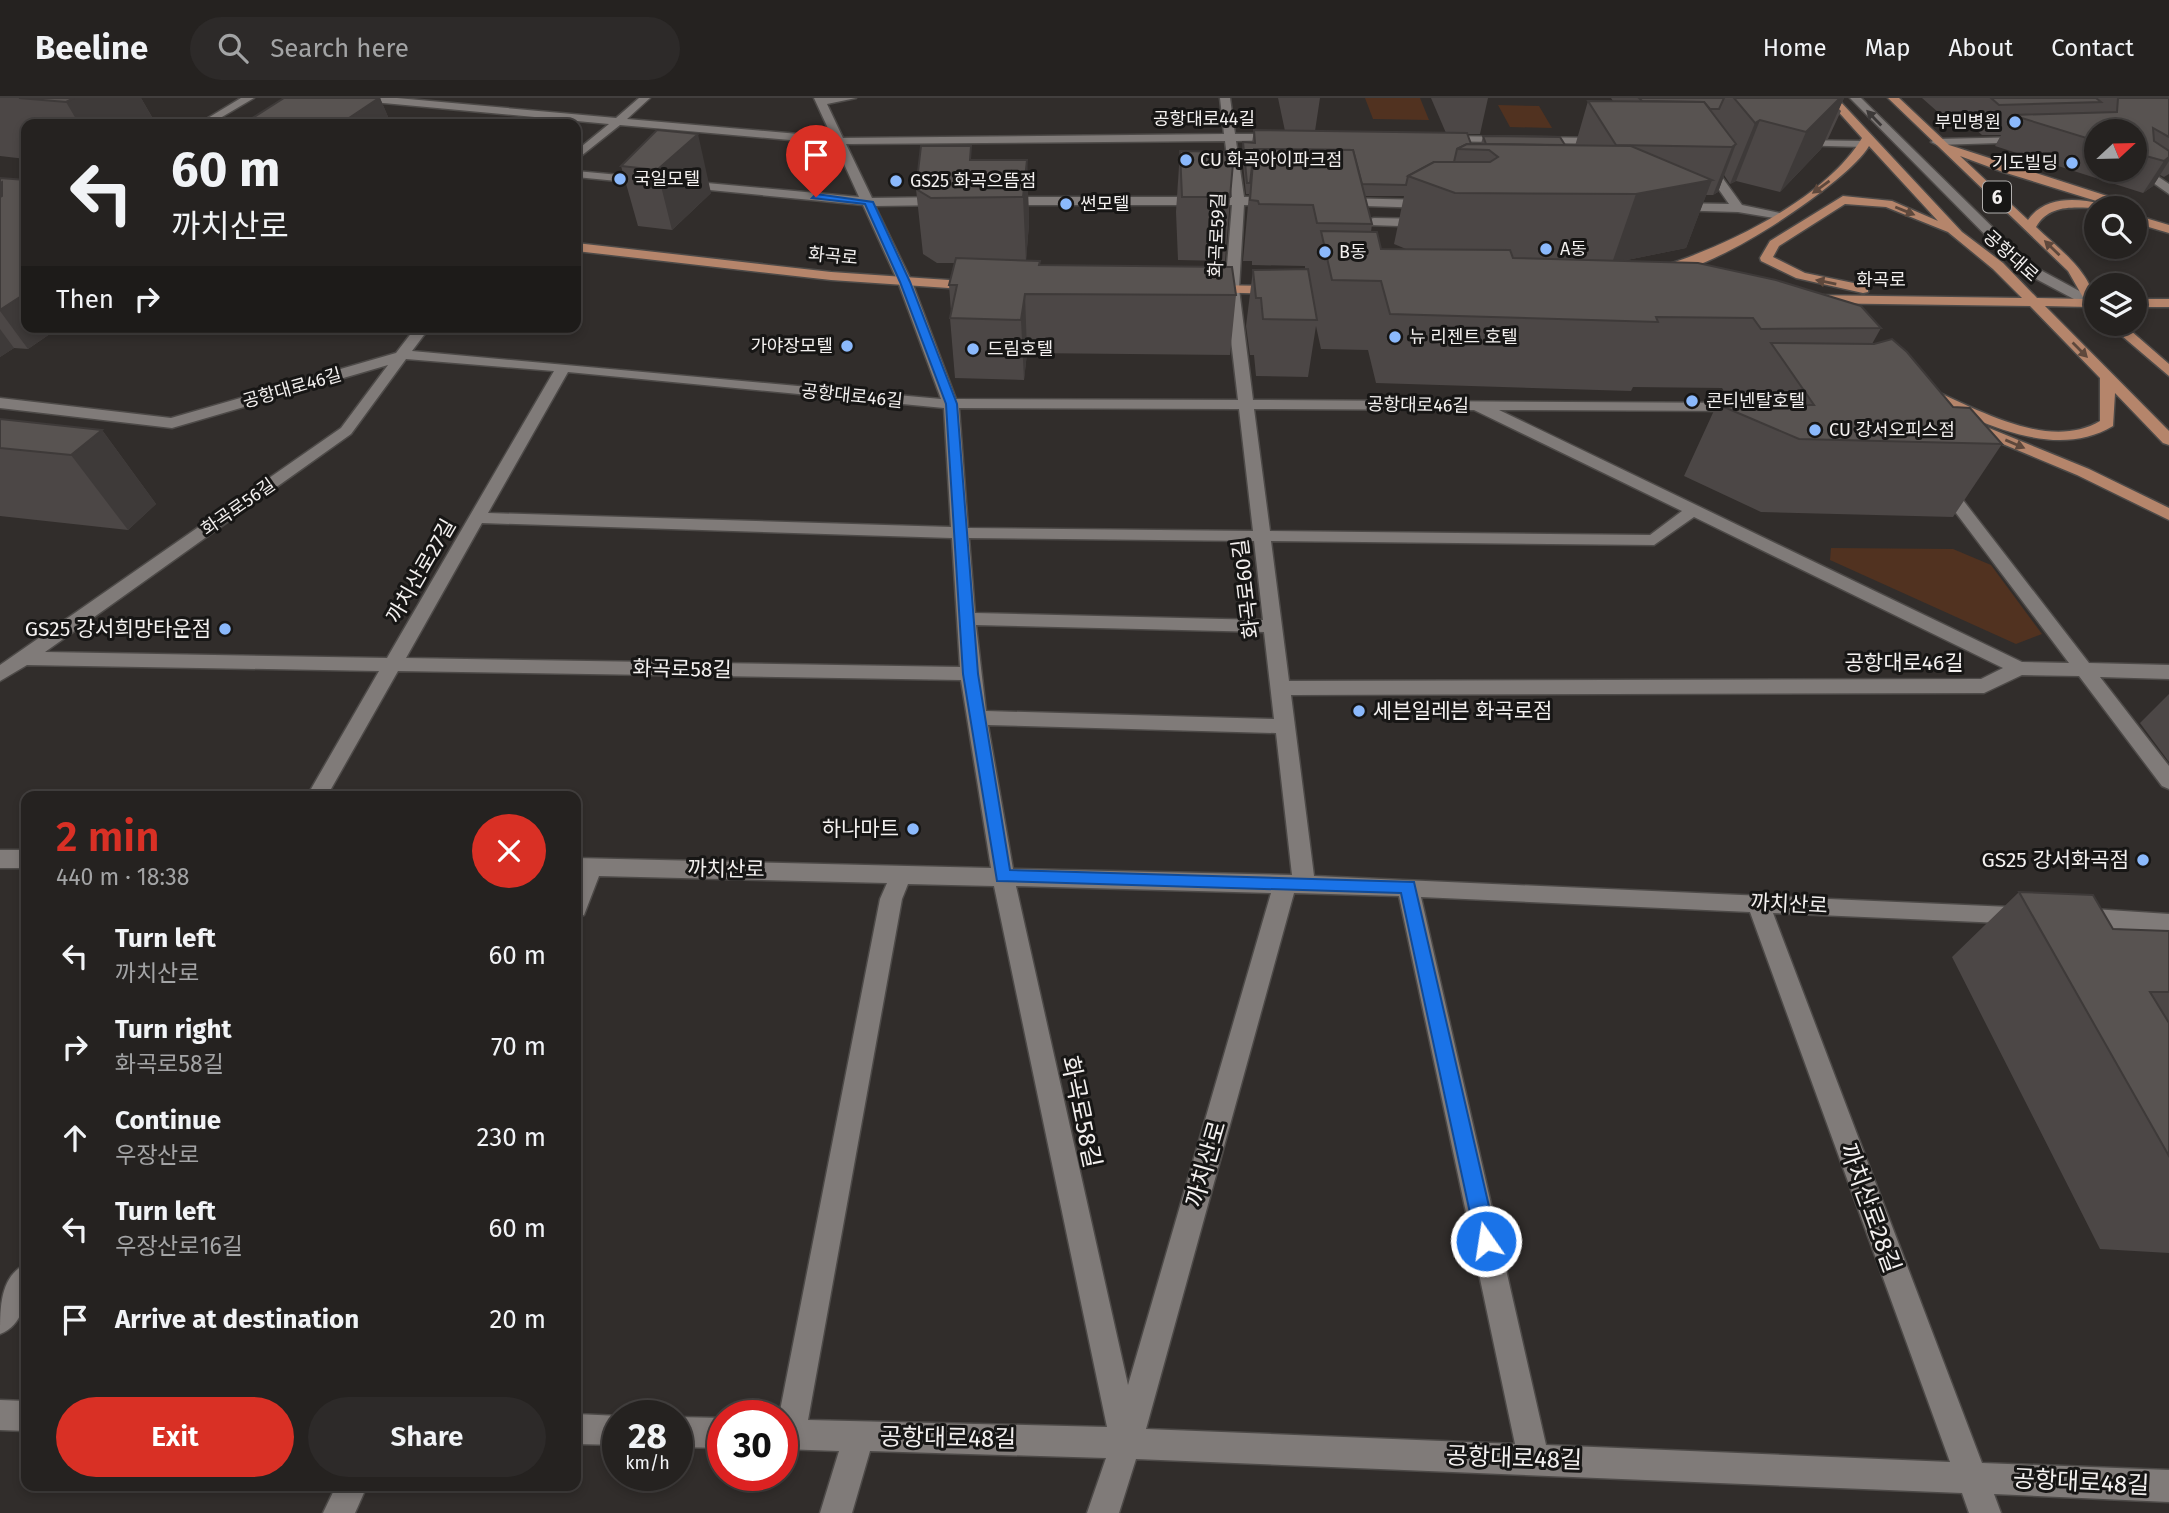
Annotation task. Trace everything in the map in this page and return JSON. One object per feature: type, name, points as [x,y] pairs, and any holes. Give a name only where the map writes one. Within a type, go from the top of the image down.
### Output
[{"type":"main road","name":"공항대로","points":[[1831,98],[1866,141],[1958,235],[1998,266],[2169,440]]},
{"type":"main road","name":"공항대로","points":[[1893,98],[2073,269],[2084,286]]},
{"type":"main road","points":[[1650,275],[1688,264],[1734,243],[1824,186],[1858,155],[1866,141]]},
{"type":"main road","points":[[1937,142],[2007,170],[2091,196]]},
{"type":"main road","points":[[1917,299],[1809,279],[1782,269],[1766,258],[1774,244],[1843,200],[1888,204],[1958,235]]},
{"type":"main road","points":[[2030,227],[2034,216],[2053,205],[2084,204]]},
{"type":"main road","points":[[2147,213],[2169,220]]},
{"type":"main road","points":[[2147,223],[2169,229]]},
{"type":"main road","name":"화곡로","points":[[581,248],[905,282],[998,286]]},
{"type":"main road","points":[[1194,289],[1287,290]]},
{"type":"main road","name":"화곡로","points":[[1792,299],[2084,303]]},
{"type":"main road","points":[[1867,318],[1917,299]]},
{"type":"main road","points":[[2147,303],[2169,303]]},
{"type":"main road","points":[[2129,336],[2168,370]]},
{"type":"main road","points":[[2107,377],[2108,423],[2097,433],[2080,437],[2056,437],[2016,427],[1913,394],[2083,472],[2169,515]]},
{"type":"street","points":[[212,119],[249,98]]},
{"type":"street","name":"공항대로44길","points":[[362,98],[397,99],[616,122],[838,141],[1295,137]]},
{"type":"street","points":[[581,153],[645,98]]},
{"type":"street","points":[[820,100],[851,98]]},
{"type":"street","name":"화곡로59길","points":[[1225,98],[1238,201],[1232,289]]},
{"type":"street","points":[[1855,98],[2026,268],[2084,298]]},
{"type":"street","name":"화곡로58길","points":[[820,100],[905,282],[951,404],[970,674],[1003,876],[1126,1443]]},
{"type":"street","points":[[1432,139],[1472,145],[1566,146],[1615,141]]},
{"type":"street","points":[[1937,142],[2043,139]]},
{"type":"street","points":[[1784,143],[1866,141]]},
{"type":"street","points":[[1699,153],[1738,208]]},
{"type":"street","points":[[2147,173],[2169,190]]},
{"type":"street","points":[[581,174],[869,202],[965,201]]},
{"type":"street","points":[[992,201],[1292,202]]},
{"type":"street","points":[[1319,202],[1440,204]]},
{"type":"street","points":[[1371,203],[1375,228],[1448,223]]},
{"type":"street","points":[[1655,207],[1738,208],[1776,216]]},
{"type":"street","name":"화곡로60길","points":[[1232,289],[1285,726],[1295,884]]},
{"type":"street","name":"화곡로56길","points":[[0,674],[346,431],[419,333]]},
{"type":"street","name":"공항대로46길","points":[[0,403],[172,423],[405,355],[563,367],[951,404],[1472,403],[2019,668],[2169,672]]},
{"type":"street","name":"까치산로27길","points":[[320,791],[563,367]]},
{"type":"street","points":[[1472,403],[1766,406]]},
{"type":"street","points":[[2135,406],[2169,432]]},
{"type":"street","points":[[1928,467],[2169,781]]},
{"type":"street","points":[[478,517],[960,533],[1654,540],[1692,511]]},
{"type":"street","points":[[967,618],[1273,626]]},
{"type":"street","points":[[24,658],[394,664]]},
{"type":"street","name":"화곡로58길","points":[[394,664],[970,674]]},
{"type":"street","name":"공항대로46길","points":[[1280,688],[1984,686],[2019,668]]},
{"type":"street","points":[[977,718],[1285,726]]},
{"type":"street","points":[[0,859],[21,859]]},
{"type":"street","name":"까치산로","points":[[584,867],[1408,887],[2169,923]]},
{"type":"street","points":[[793,1400],[891,899],[902,873]]},
{"type":"street","name":"까치산로","points":[[1126,1443],[1295,884]]},
{"type":"street","points":[[1408,887],[1534,1459]]},
{"type":"street","name":"까치산로28길","points":[[1758,903],[1985,1513]]},
{"type":"street","points":[[0,1320],[21,1286]]},
{"type":"street","points":[[0,1415],[21,1416]]},
{"type":"street","points":[[581,1429],[602,1430]]},
{"type":"street","name":"공항대로48길","points":[[798,1435],[1126,1443],[2169,1486]]},
{"type":"street","name":"공항대로48길","points":[[836,1513],[859,1436]]},
{"type":"street","points":[[1103,1513],[1126,1443]]},
{"type":"street","points":[[339,1513],[350,1491]]},
{"type":"shaded area","points":[[1365,98],[1420,98],[1429,120],[1373,119]]},
{"type":"shaded area","points":[[1498,105],[1539,106],[1552,128],[1510,127]]},
{"type":"shaded area","points":[[1831,548],[1953,549],[1991,565],[2042,634],[2016,644],[1830,560]]},
{"type":"building","points":[[19,98],[74,98],[66,102]]},
{"type":"building","points":[[284,98],[379,98],[348,119],[251,119]]},
{"type":"building","points":[[1639,98],[1724,98],[1719,109],[1710,109],[1704,102],[1642,101]]},
{"type":"building","points":[[1734,98],[1840,98],[1806,132],[1760,120],[1755,123]]},
{"type":"building","points":[[1991,98],[2096,98],[2101,102],[1999,105]]},
{"type":"building","points":[[2118,98],[2169,98],[2169,137],[2153,128],[2154,141],[2169,151],[2169,157],[2164,161],[2147,156],[2147,119],[2084,119],[2084,137],[2012,115],[2117,112]]},
{"type":"building","points":[[1588,101],[1704,102],[1736,144],[1732,147],[1616,145]]},
{"type":"building","points":[[657,130],[698,134],[657,170],[621,166]]},
{"type":"building","points":[[1254,130],[1467,133],[1471,144],[1457,149],[1454,162],[1434,162],[1408,176],[1406,185],[1362,184],[1353,150],[1254,149],[1250,183],[1247,183],[1243,142],[1255,143]]},
{"type":"building","points":[[1483,136],[1560,137],[1565,145],[1486,144]]},
{"type":"building","points":[[1467,144],[1631,146],[1712,180],[1636,194],[1455,193],[1408,176],[1434,162],[1490,162],[1498,157],[1489,150],[1457,149]]},
{"type":"building","points":[[921,146],[971,146],[970,160],[1027,160],[1023,197],[931,198],[916,189]]},
{"type":"building","points":[[1254,149],[1353,150],[1372,224],[1317,223],[1313,205],[1259,204],[1258,201],[1250,200]]},
{"type":"building","points":[[1180,151],[1234,152],[1230,197],[1182,197]]},
{"type":"building","points":[[0,178],[21,180],[21,296],[0,310],[2,182],[0,183]]},
{"type":"building","points":[[1321,231],[1377,232],[1381,249],[1510,250],[1513,258],[1698,263],[1776,280],[1861,306],[1881,328],[1761,329],[1753,318],[1656,317],[1658,322],[1390,314],[1381,281],[1332,280]]},
{"type":"building","points":[[956,258],[1040,261],[1039,265],[1232,267],[1236,295],[1025,294],[1021,320],[950,318],[957,285],[949,285]]},
{"type":"building","points":[[1308,269],[1317,320],[1263,319],[1261,298],[1256,298],[1253,270]]},
{"type":"building","points":[[1892,339],[1907,352],[1953,407],[1970,408],[2002,444],[1799,439],[1717,404],[1814,405],[1771,343],[1874,344]]},
{"type":"building","points":[[0,419],[102,430],[71,455],[0,448]]},
{"type":"building","points":[[2019,892],[2093,895],[2113,929],[2169,931],[2169,992],[2150,992],[2169,1023],[2169,1156]]},
{"type":"place","name":"부민병원","points":[[2015,122]]},
{"type":"place","name":"CU 화곡아이파크점","points":[[1186,160]]},
{"type":"place","name":"기도빌딩","points":[[2072,163]]},
{"type":"place","name":"국일모텔","points":[[620,179]]},
{"type":"place","name":"GS25 화곡으뜸점","points":[[896,181]]},
{"type":"place","name":"썬모텔","points":[[1066,204]]},
{"type":"place","name":"A동","points":[[1546,249]]},
{"type":"place","name":"B동","points":[[1325,252]]},
{"type":"place","name":"뉴 리젠트 호텔","points":[[1395,337]]},
{"type":"place","name":"가야장모텔","points":[[847,346]]},
{"type":"place","name":"드림호텔","points":[[973,349]]},
{"type":"place","name":"콘티넨탈호텔","points":[[1692,401]]},
{"type":"place","name":"CU 강서오피스점","points":[[1815,430]]},
{"type":"place","name":"GS25 강서희망타운점","points":[[225,629]]},
{"type":"place","name":"세븐일레븐 화곡로점","points":[[1359,711]]},
{"type":"place","name":"하나마트","points":[[913,829]]},
{"type":"place","name":"GS25 강서화곡점","points":[[2143,860]]},
{"type":"route","points":[[816,197],[869,202],[905,282],[951,404],[970,674],[1003,876],[1408,887],[1486,1241]]}]
